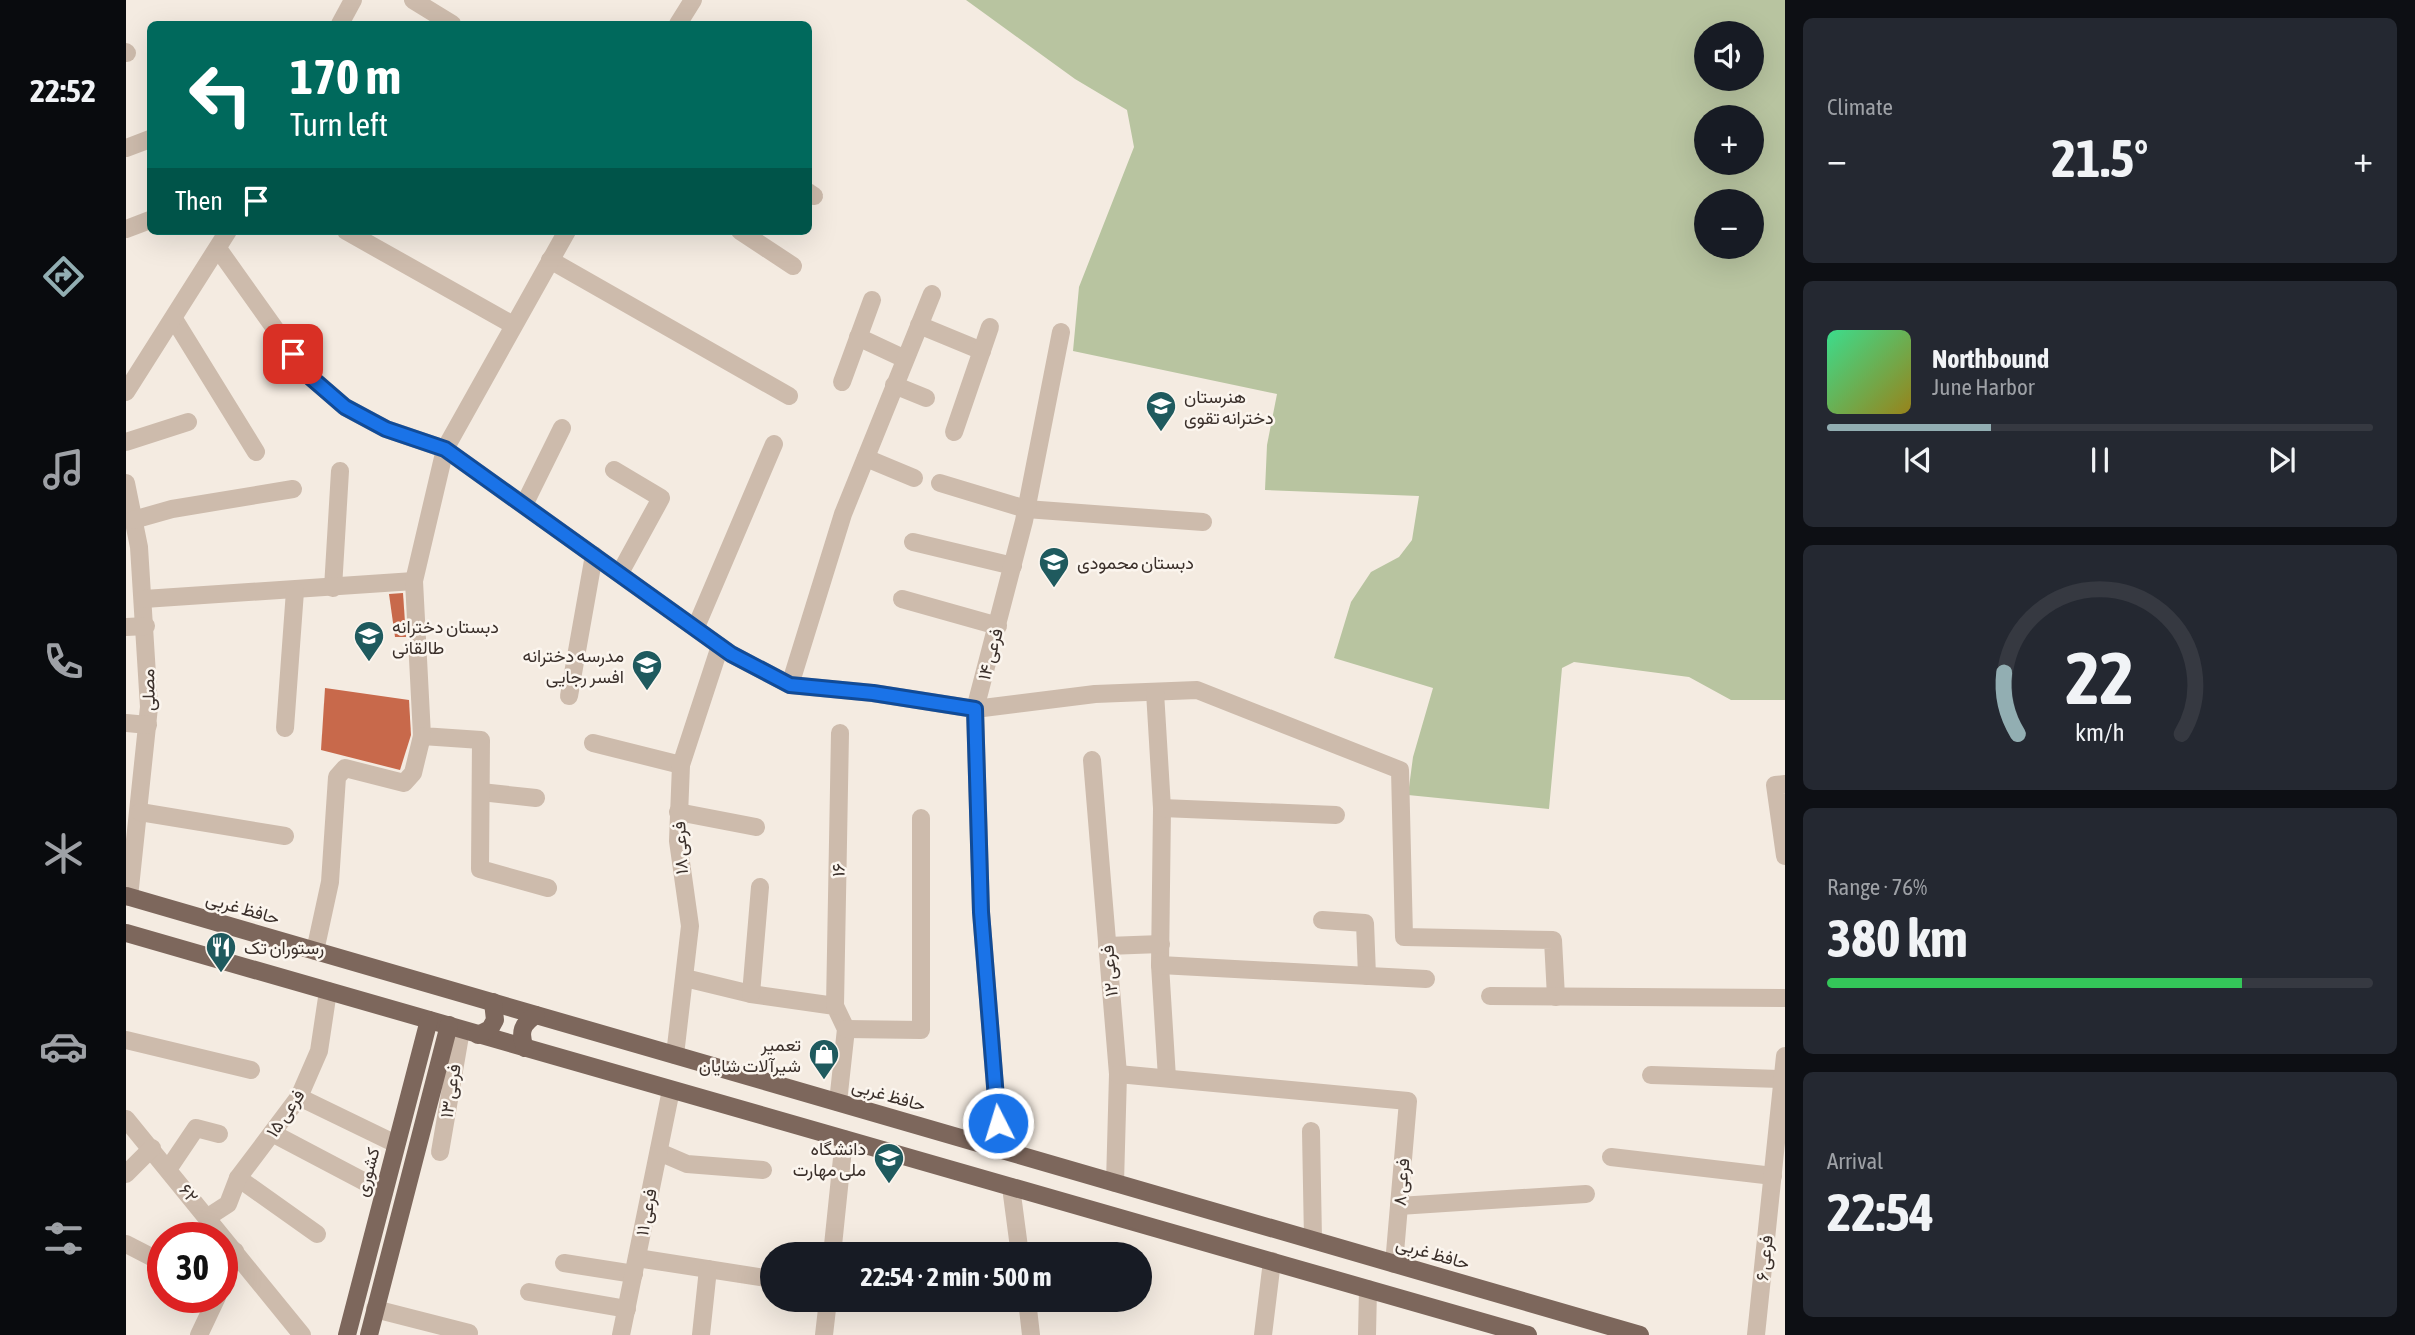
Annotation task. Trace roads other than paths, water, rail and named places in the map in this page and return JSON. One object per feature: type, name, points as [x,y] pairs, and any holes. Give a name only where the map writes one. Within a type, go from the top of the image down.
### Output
[{"type":"main road","name":"حافظ غربی","points":[[128,897],[1640,1335]]},
{"type":"main road","points":[[126,933],[1528,1335]]},
{"type":"main road","points":[[463,1030],[489,1029],[495,1020],[492,1002]]},
{"type":"main road","points":[[525,1048],[521,1032],[536,1015]]},
{"type":"main road","name":"کشوری","points":[[347,1335],[429,1020]]},
{"type":"main road","points":[[369,1335],[463,1030]]},
{"type":"main road","points":[[1236,1251],[1247,1221]]},
{"type":"street","points":[[342,21],[353,0]]},
{"type":"street","points":[[413,0],[447,21]]},
{"type":"street","points":[[680,21],[693,0]]},
{"type":"street","points":[[126,148],[147,140]]},
{"type":"street","points":[[126,229],[147,220]]},
{"type":"street","points":[[126,392],[226,235]]},
{"type":"street","points":[[353,235],[513,325]]},
{"type":"street","points":[[315,951],[330,881],[337,777],[345,768],[404,782],[413,773],[422,736],[414,581],[445,449],[564,235]]},
{"type":"street","points":[[746,235],[793,266]]},
{"type":"street","points":[[219,250],[308,375],[355,413],[386,429],[445,449],[720,646],[790,685],[873,693],[975,709],[1095,694],[1197,690],[1399,770],[1404,937],[1553,940],[1556,997]]},
{"type":"street","points":[[550,260],[789,396]]},
{"type":"street","points":[[790,685],[844,514],[932,294]]},
{"type":"street","points":[[842,382],[872,300]]},
{"type":"street","points":[[174,319],[256,452]]},
{"type":"street","points":[[919,325],[982,352]]},
{"type":"street","points":[[954,432],[990,327]]},
{"type":"street","name":"فرعی ۱۴","points":[[1000,1149],[981,912],[975,709],[1013,566],[1061,332]]},
{"type":"street","points":[[858,337],[905,359]]},
{"type":"street","points":[[894,385],[926,398]]},
{"type":"street","points":[[126,442],[188,422]]},
{"type":"street","points":[[524,505],[562,428]]},
{"type":"street","points":[[696,627],[774,444]]},
{"type":"street","points":[[866,458],[914,478]]},
{"type":"street","points":[[614,470],[661,498],[620,573]]},
{"type":"street","points":[[333,588],[341,471]]},
{"type":"street","points":[[940,482],[1026,509],[1203,522]]},
{"type":"street","name":"مصلی","points":[[126,483],[133,520],[134,575],[144,599],[148,725],[135,776],[140,813],[128,897]]},
{"type":"street","points":[[133,520],[172,509],[293,489]]},
{"type":"street","points":[[914,542],[1013,566]]},
{"type":"street","points":[[569,696],[594,555]]},
{"type":"street","points":[[144,599],[414,581]]},
{"type":"street","points":[[285,727],[295,591]]},
{"type":"street","points":[[902,599],[998,626]]},
{"type":"street","points":[[126,627],[146,626]]},
{"type":"street","name":"فرعی ۱۸","points":[[674,1055],[690,926],[681,880],[678,812],[681,765],[720,646]]},
{"type":"street","points":[[1118,1074],[1167,1078],[1160,965],[1162,808],[1154,692]]},
{"type":"street","points":[[126,723],[148,725]]},
{"type":"street","name":"۱۶","points":[[838,1102],[841,1018],[840,733]]},
{"type":"street","points":[[422,736],[481,740],[480,869],[548,888]]},
{"type":"street","points":[[593,743],[681,765]]},
{"type":"street","name":"فرعی ۱۲","points":[[1092,760],[1118,1074],[1115,1182]]},
{"type":"street","points":[[1785,784],[1775,785],[1785,856]]},
{"type":"street","points":[[481,792],[536,798]]},
{"type":"street","points":[[1162,808],[1336,815]]},
{"type":"street","points":[[678,812],[756,827]]},
{"type":"street","points":[[140,813],[285,836]]},
{"type":"street","points":[[685,978],[841,1018],[920,1030],[921,818]]},
{"type":"street","points":[[751,994],[760,887]]},
{"type":"street","points":[[1322,920],[1365,923],[1367,976]]},
{"type":"street","points":[[1107,946],[1161,944]]},
{"type":"street","points":[[1160,965],[1426,979]]},
{"type":"street","name":"فرعی ۱۵","points":[[208,1217],[228,1204],[238,1178],[299,1097],[319,1051],[328,991]]},
{"type":"street","points":[[1490,996],[1785,998]]},
{"type":"street","name":"فرعی ۱۳","points":[[440,1152],[463,1030]]},
{"type":"street","points":[[126,1040],[251,1070]]},
{"type":"street","name":"فرعی ۶","points":[[1756,1335],[1785,1056]]},
{"type":"street","points":[[1651,1075],[1783,1079]]},
{"type":"street","name":"فرعی ۸","points":[[1167,1078],[1408,1101],[1394,1264]]},
{"type":"street","name":"فرعی ۱۱","points":[[621,1335],[671,1090]]},
{"type":"street","points":[[299,1097],[396,1144]]},
{"type":"street","name":"۶۲","points":[[126,1119],[212,1222]]},
{"type":"street","points":[[169,1168],[196,1128],[219,1134]]},
{"type":"street","points":[[1311,1131],[1313,1240]]},
{"type":"street","points":[[272,1133],[384,1192]]},
{"type":"street","points":[[833,1242],[844,1139]]},
{"type":"street","points":[[126,1174],[152,1148]]},
{"type":"street","points":[[659,1152],[687,1164],[763,1170]]},
{"type":"street","points":[[1611,1157],[1773,1176]]},
{"type":"street","points":[[238,1178],[317,1234]]},
{"type":"street","points":[[1011,1187],[1018,1242]]},
{"type":"street","points":[[1399,1206],[1586,1194]]},
{"type":"street","points":[[126,1244],[147,1255]]},
{"type":"street","name":"۶۲","points":[[238,1255],[302,1335]]},
{"type":"street","points":[[1263,1335],[1272,1261]]},
{"type":"street","points":[[564,1263],[708,1269],[760,1277]]},
{"type":"street","points":[[701,1335],[708,1269]]},
{"type":"street","points":[[1367,1335],[1368,1289]]},
{"type":"street","points":[[529,1292],[626,1309]]},
{"type":"street","points":[[375,1309],[469,1333]]},
{"type":"street","points":[[824,1335],[827,1312]]},
{"type":"street","points":[[1028,1312],[1031,1335]]},
{"type":"street","points":[[199,1335],[209,1313]]},
{"type":"place","name":"هنرستان دخترانه تقوی","points":[[1161,433]]},
{"type":"place","name":"دبستان محمودی","points":[[1054,589]]},
{"type":"place","name":"دبستان دخترانه طالقانی","points":[[369,663]]},
{"type":"place","name":"مدرسه دخترانه افسر رجایی","points":[[647,692]]},
{"type":"place","name":"رستوران تک","points":[[221,974]]},
{"type":"place","name":"تعمیر شیرآلات شایان","points":[[824,1081]]},
{"type":"place","name":"دانشگاه ملی مهارت","points":[[889,1185]]}]
